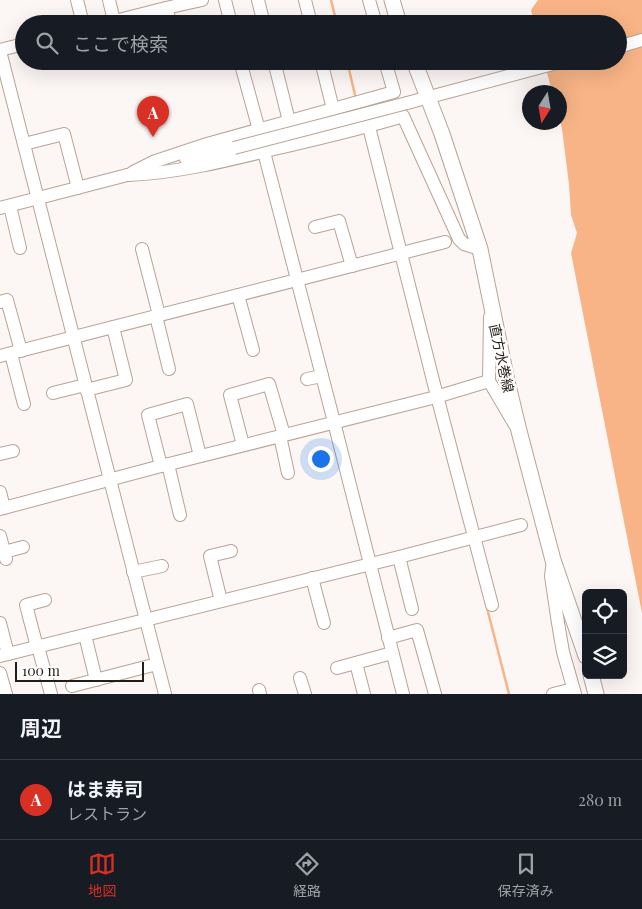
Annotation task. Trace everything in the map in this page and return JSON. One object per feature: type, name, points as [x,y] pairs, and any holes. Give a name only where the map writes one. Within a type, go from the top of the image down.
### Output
[{"type":"main road","points":[[392,0],[397,15]]},
{"type":"main road","name":"直方水巻線","points":[[419,70],[433,96],[448,151],[480,249],[519,432],[553,560],[582,644]]},
{"type":"main road","points":[[592,679],[596,694]]},
{"type":"street","points":[[77,0],[81,15]]},
{"type":"street","points":[[108,15],[109,0]]},
{"type":"street","points":[[137,15],[202,0]]},
{"type":"street","points":[[225,0],[229,15]]},
{"type":"street","points":[[258,0],[262,15]]},
{"type":"street","points":[[305,0],[309,15]]},
{"type":"street","points":[[369,0],[373,15]]},
{"type":"street","points":[[166,8],[168,15]]},
{"type":"street","points":[[627,44],[642,40]]},
{"type":"street","points":[[15,46],[0,50],[165,694]]},
{"type":"street","points":[[243,70],[262,129]]},
{"type":"street","points":[[276,70],[289,121]]},
{"type":"street","points":[[322,70],[333,109]]},
{"type":"street","points":[[128,174],[153,162],[207,144],[394,92],[388,70]]},
{"type":"street","points":[[20,248],[5,207],[530,70]]},
{"type":"street","points":[[128,174],[153,174],[184,169],[267,151],[403,116],[459,239],[464,244],[480,249]]},
{"type":"street","points":[[366,127],[471,538],[492,605]]},
{"type":"street","points":[[24,144],[64,134],[78,188]]},
{"type":"street","points":[[267,151],[300,279],[322,376],[336,421],[373,564],[403,694]]},
{"type":"street","points":[[315,227],[340,221],[352,266]]},
{"type":"street","points":[[11,354],[445,242]]},
{"type":"street","points":[[142,249],[169,369]]},
{"type":"street","points":[[238,295],[253,350]]},
{"type":"street","points":[[0,302],[7,300],[11,354],[24,404]]},
{"type":"street","points":[[490,302],[489,381],[519,432]]},
{"type":"street","points":[[53,393],[126,380],[113,327]]},
{"type":"street","points":[[307,379],[322,376]]},
{"type":"street","points":[[0,492],[2,508],[435,397],[489,381]]},
{"type":"street","points":[[243,445],[230,395],[269,384],[282,435],[288,474]]},
{"type":"street","points":[[181,515],[148,415],[187,404],[200,456]]},
{"type":"street","points":[[0,454],[13,451]]},
{"type":"street","points":[[0,623],[4,655],[398,558],[522,525]]},
{"type":"street","points":[[0,536],[5,555],[23,547]]},
{"type":"street","points":[[221,601],[210,556],[231,551]]},
{"type":"street","points":[[398,558],[412,609]]},
{"type":"street","points":[[553,560],[550,576],[553,595],[563,652],[574,692],[553,694]]},
{"type":"street","points":[[133,572],[162,566]]},
{"type":"street","points":[[312,578],[324,623]]},
{"type":"street","points":[[45,600],[26,605],[51,694]]},
{"type":"street","points":[[391,637],[417,630],[435,694]]},
{"type":"street","points":[[85,636],[96,680]]},
{"type":"street","points":[[337,668],[392,653]]},
{"type":"street","points":[[356,663],[364,694]]},
{"type":"street","points":[[72,686],[157,664]]},
{"type":"street","points":[[0,673],[6,694]]},
{"type":"street","points":[[300,678],[305,694]]},
{"type":"shaded area","points":[[538,0],[642,0],[642,613],[571,253],[577,233],[571,215],[562,130],[567,130],[567,85],[550,85],[546,70],[627,70],[627,15],[532,15],[531,10]]},
{"type":"waterway","points":[[331,0],[335,15]]},
{"type":"waterway","points":[[349,70],[356,99]]},
{"type":"waterway","points":[[487,608],[509,694]]},
{"type":"place","name":"はま寿司","points":[[153,137]]}]
